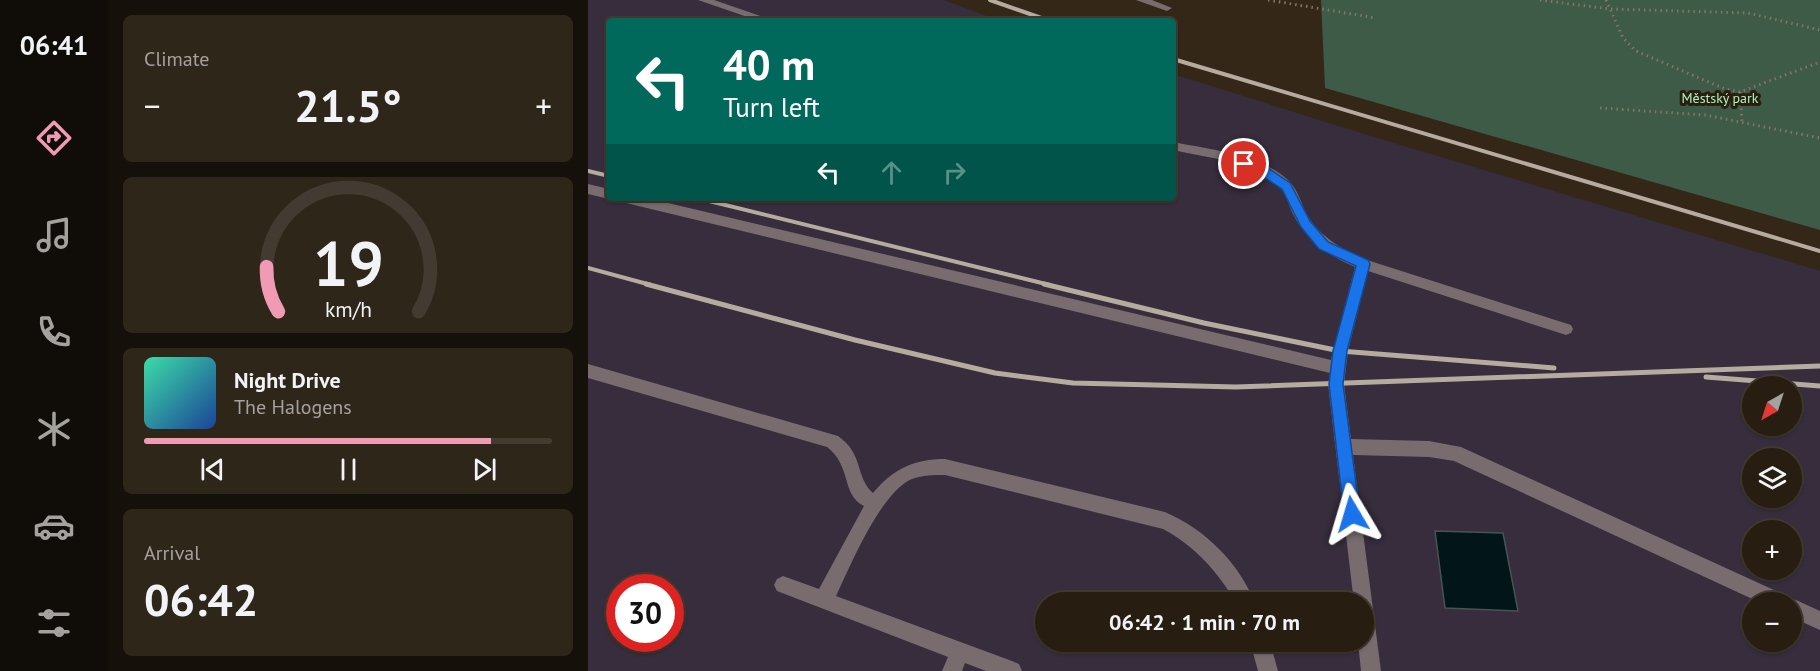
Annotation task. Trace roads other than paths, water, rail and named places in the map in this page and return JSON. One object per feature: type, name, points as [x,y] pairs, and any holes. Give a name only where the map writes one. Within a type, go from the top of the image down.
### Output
[{"type":"street","points":[[703,0],[760,18]]},
{"type":"street","points":[[1142,0],[1167,8]]},
{"type":"street","points":[[1176,147],[1244,164],[1277,178],[1286,186],[1306,224],[1323,245],[1363,264],[1566,329]]},
{"type":"street","points":[[588,189],[606,193]]},
{"type":"street","points":[[639,201],[1338,368]]},
{"type":"street","points":[[1362,592],[1336,384],[1340,351],[1363,264]]},
{"type":"street","points":[[588,371],[832,441],[843,447],[850,458],[854,481],[861,496],[875,503]]},
{"type":"street","points":[[1344,447],[1430,448],[1455,453],[1758,592]]},
{"type":"street","points":[[824,600],[875,503],[901,476],[932,467],[945,467],[1147,516],[1182,528],[1195,537],[1222,565],[1239,592]]},
{"type":"street","points":[[783,585],[1012,671]]},
{"type":"street","points":[[1802,612],[1820,621]]},
{"type":"street","points":[[952,671],[961,651]]},
{"type":"street","points":[[1263,652],[1268,671]]},
{"type":"street","points":[[1369,652],[1371,671]]},
{"type":"railway","points":[[990,0],[1041,18]]},
{"type":"railway","points":[[1176,60],[1820,251]]},
{"type":"railway","points":[[588,171],[606,175]]},
{"type":"railway","points":[[709,201],[1050,285]]},
{"type":"railway","points":[[588,268],[651,285]]},
{"type":"railway","points":[[646,284],[855,340],[995,373],[1073,383],[1236,387],[1820,366]]},
{"type":"railway","points":[[1044,284],[1204,323],[1340,351],[1554,368]]},
{"type":"railway","points":[[1706,377],[1820,386]]},
{"type":"park label","name":"Městský park","points":[[1720,98]]}]
